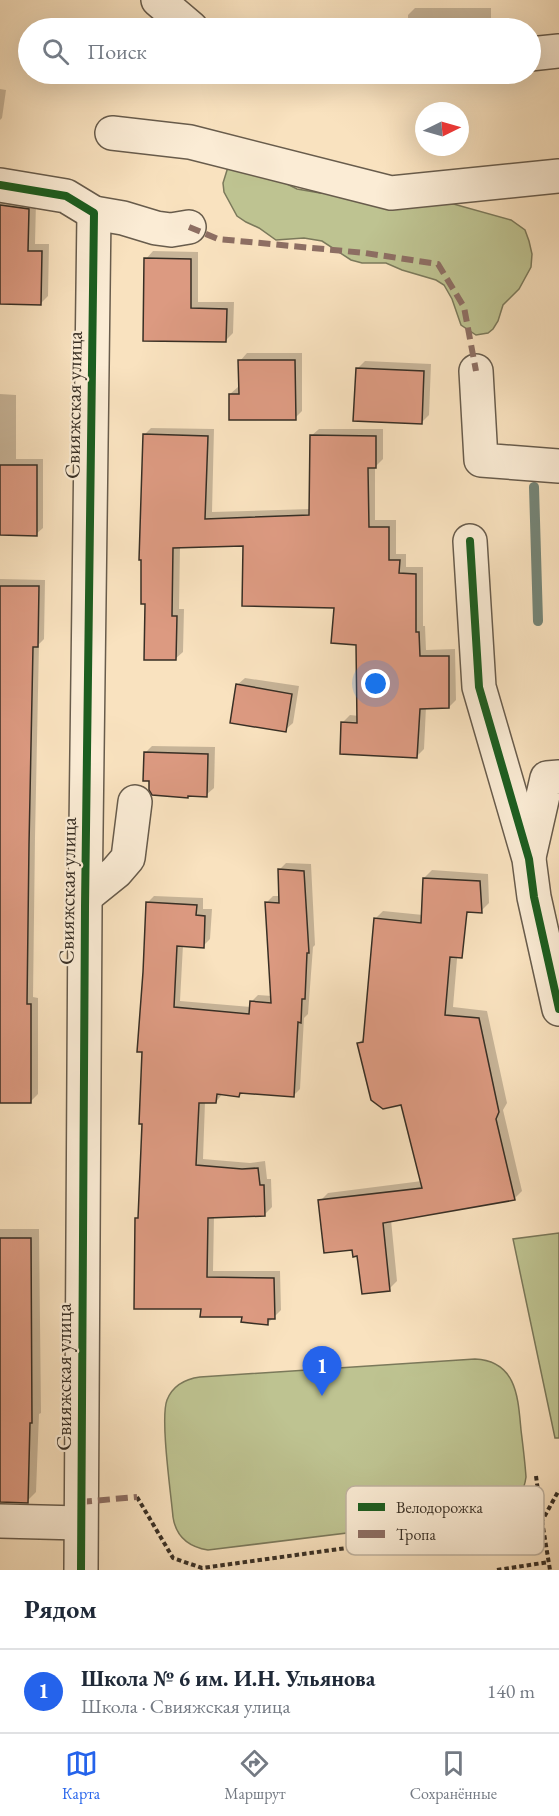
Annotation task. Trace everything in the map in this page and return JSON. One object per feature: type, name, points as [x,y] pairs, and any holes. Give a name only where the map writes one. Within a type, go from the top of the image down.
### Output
[{"type":"street","points":[[158,0],[179,18]]},
{"type":"street","points":[[541,53],[559,51]]},
{"type":"street","points":[[112,133],[190,142],[391,193],[559,176]]},
{"type":"street","points":[[0,185],[66,196],[94,213],[123,218],[156,228],[171,230],[189,227]]},
{"type":"street","name":"Свияжская улица","points":[[81,1570],[85,897],[94,213]]},
{"type":"street","points":[[476,371],[481,460],[559,466]]},
{"type":"street","points":[[470,541],[478,687],[529,859],[534,897],[559,1009]]},
{"type":"street","points":[[529,859],[547,778],[559,777]]},
{"type":"street","points":[[85,897],[116,872],[128,858],[135,802]]},
{"type":"street","points":[[0,1521],[80,1523]]},
{"type":"path","points":[[537,1476],[538,1486]]},
{"type":"path","points":[[544,1517],[559,1490]]},
{"type":"path","points":[[137,1497],[173,1558],[202,1568],[346,1548]]},
{"type":"path","points":[[544,1533],[550,1570]]},
{"type":"path","points":[[498,1570],[549,1562]]},
{"type":"green space","points":[[228,167],[279,180],[297,189],[320,193],[432,198],[511,220],[525,230],[532,254],[531,267],[519,289],[503,305],[493,329],[488,333],[476,335],[461,325],[452,299],[444,285],[436,280],[386,263],[362,263],[351,260],[322,241],[304,238],[276,240],[237,216],[224,192],[223,183]]},
{"type":"green space","points":[[559,1233],[559,1438],[555,1438],[513,1239]]},
{"type":"green space","points":[[475,1359],[489,1361],[499,1366],[513,1383],[518,1406],[526,1477],[524,1486],[346,1486],[346,1533],[208,1550],[189,1544],[177,1530],[173,1517],[165,1409],[173,1390],[189,1379]]},
{"type":"building","points":[[0,205],[29,209],[28,251],[42,251],[41,305],[0,304]]},
{"type":"building","points":[[144,258],[191,259],[191,308],[227,309],[226,342],[143,341]]},
{"type":"building","points":[[238,360],[295,360],[296,420],[229,420],[229,394],[239,394]]},
{"type":"building","points":[[356,368],[424,371],[422,424],[353,421]]},
{"type":"building","points":[[143,434],[208,436],[205,519],[309,515],[310,435],[376,436],[376,468],[368,468],[369,527],[389,527],[389,560],[400,560],[399,573],[416,574],[416,632],[419,632],[420,656],[449,656],[449,708],[420,709],[417,758],[340,754],[341,722],[357,723],[356,645],[331,643],[334,608],[242,606],[243,546],[173,548],[172,616],[177,616],[176,660],[144,660],[145,604],[141,604],[141,560],[139,560]]},
{"type":"building","points":[[0,465],[37,465],[37,536],[0,535]]},
{"type":"building","points":[[0,586],[39,586],[38,647],[33,647],[29,845],[27,1004],[31,1004],[31,1103],[0,1103]]},
{"type":"building","points":[[236,684],[292,694],[286,732],[230,723]]},
{"type":"building","points":[[144,752],[208,754],[207,797],[152,795],[149,790],[149,781],[143,781]]},
{"type":"building","points":[[278,869],[304,871],[309,953],[307,953],[305,999],[302,999],[301,1023],[298,1022],[294,1097],[240,1093],[239,1097],[217,1094],[216,1103],[199,1103],[196,1165],[258,1168],[260,1185],[264,1185],[265,1216],[208,1218],[207,1277],[274,1278],[275,1319],[268,1319],[268,1325],[241,1322],[242,1317],[200,1317],[201,1309],[134,1309],[135,1218],[138,1218],[142,1124],[139,1124],[142,1052],[137,1052],[146,902],[197,905],[196,915],[205,916],[204,948],[177,946],[174,1007],[249,1014],[250,1001],[271,1003],[265,902],[279,903]]},
{"type":"building","points":[[423,878],[480,881],[482,913],[467,912],[462,958],[450,957],[445,1015],[479,1018],[499,1112],[496,1119],[515,1200],[383,1223],[390,1291],[362,1294],[357,1256],[353,1257],[352,1250],[324,1253],[318,1200],[422,1188],[401,1105],[383,1109],[371,1100],[357,1043],[363,1042],[374,918],[421,923]]},
{"type":"building","points":[[0,1238],[31,1238],[32,1423],[30,1423],[28,1503],[0,1502]]},
{"type":"waterway","points":[[534,487],[538,621]]},
{"type":"marked path","points":[[189,227],[218,239],[365,253],[438,264],[464,307],[476,371]]},
{"type":"marked path","points":[[80,1502],[137,1497]]},
{"type":"cycle path","points":[[0,185],[66,196],[94,213],[85,907],[81,1570]]},
{"type":"cycle path","points":[[470,541],[479,687],[529,859],[534,897],[559,1009]]},
{"type":"place","name":"Школа № 6 им. И.Н. Ульянова","points":[[322,1396]]}]
